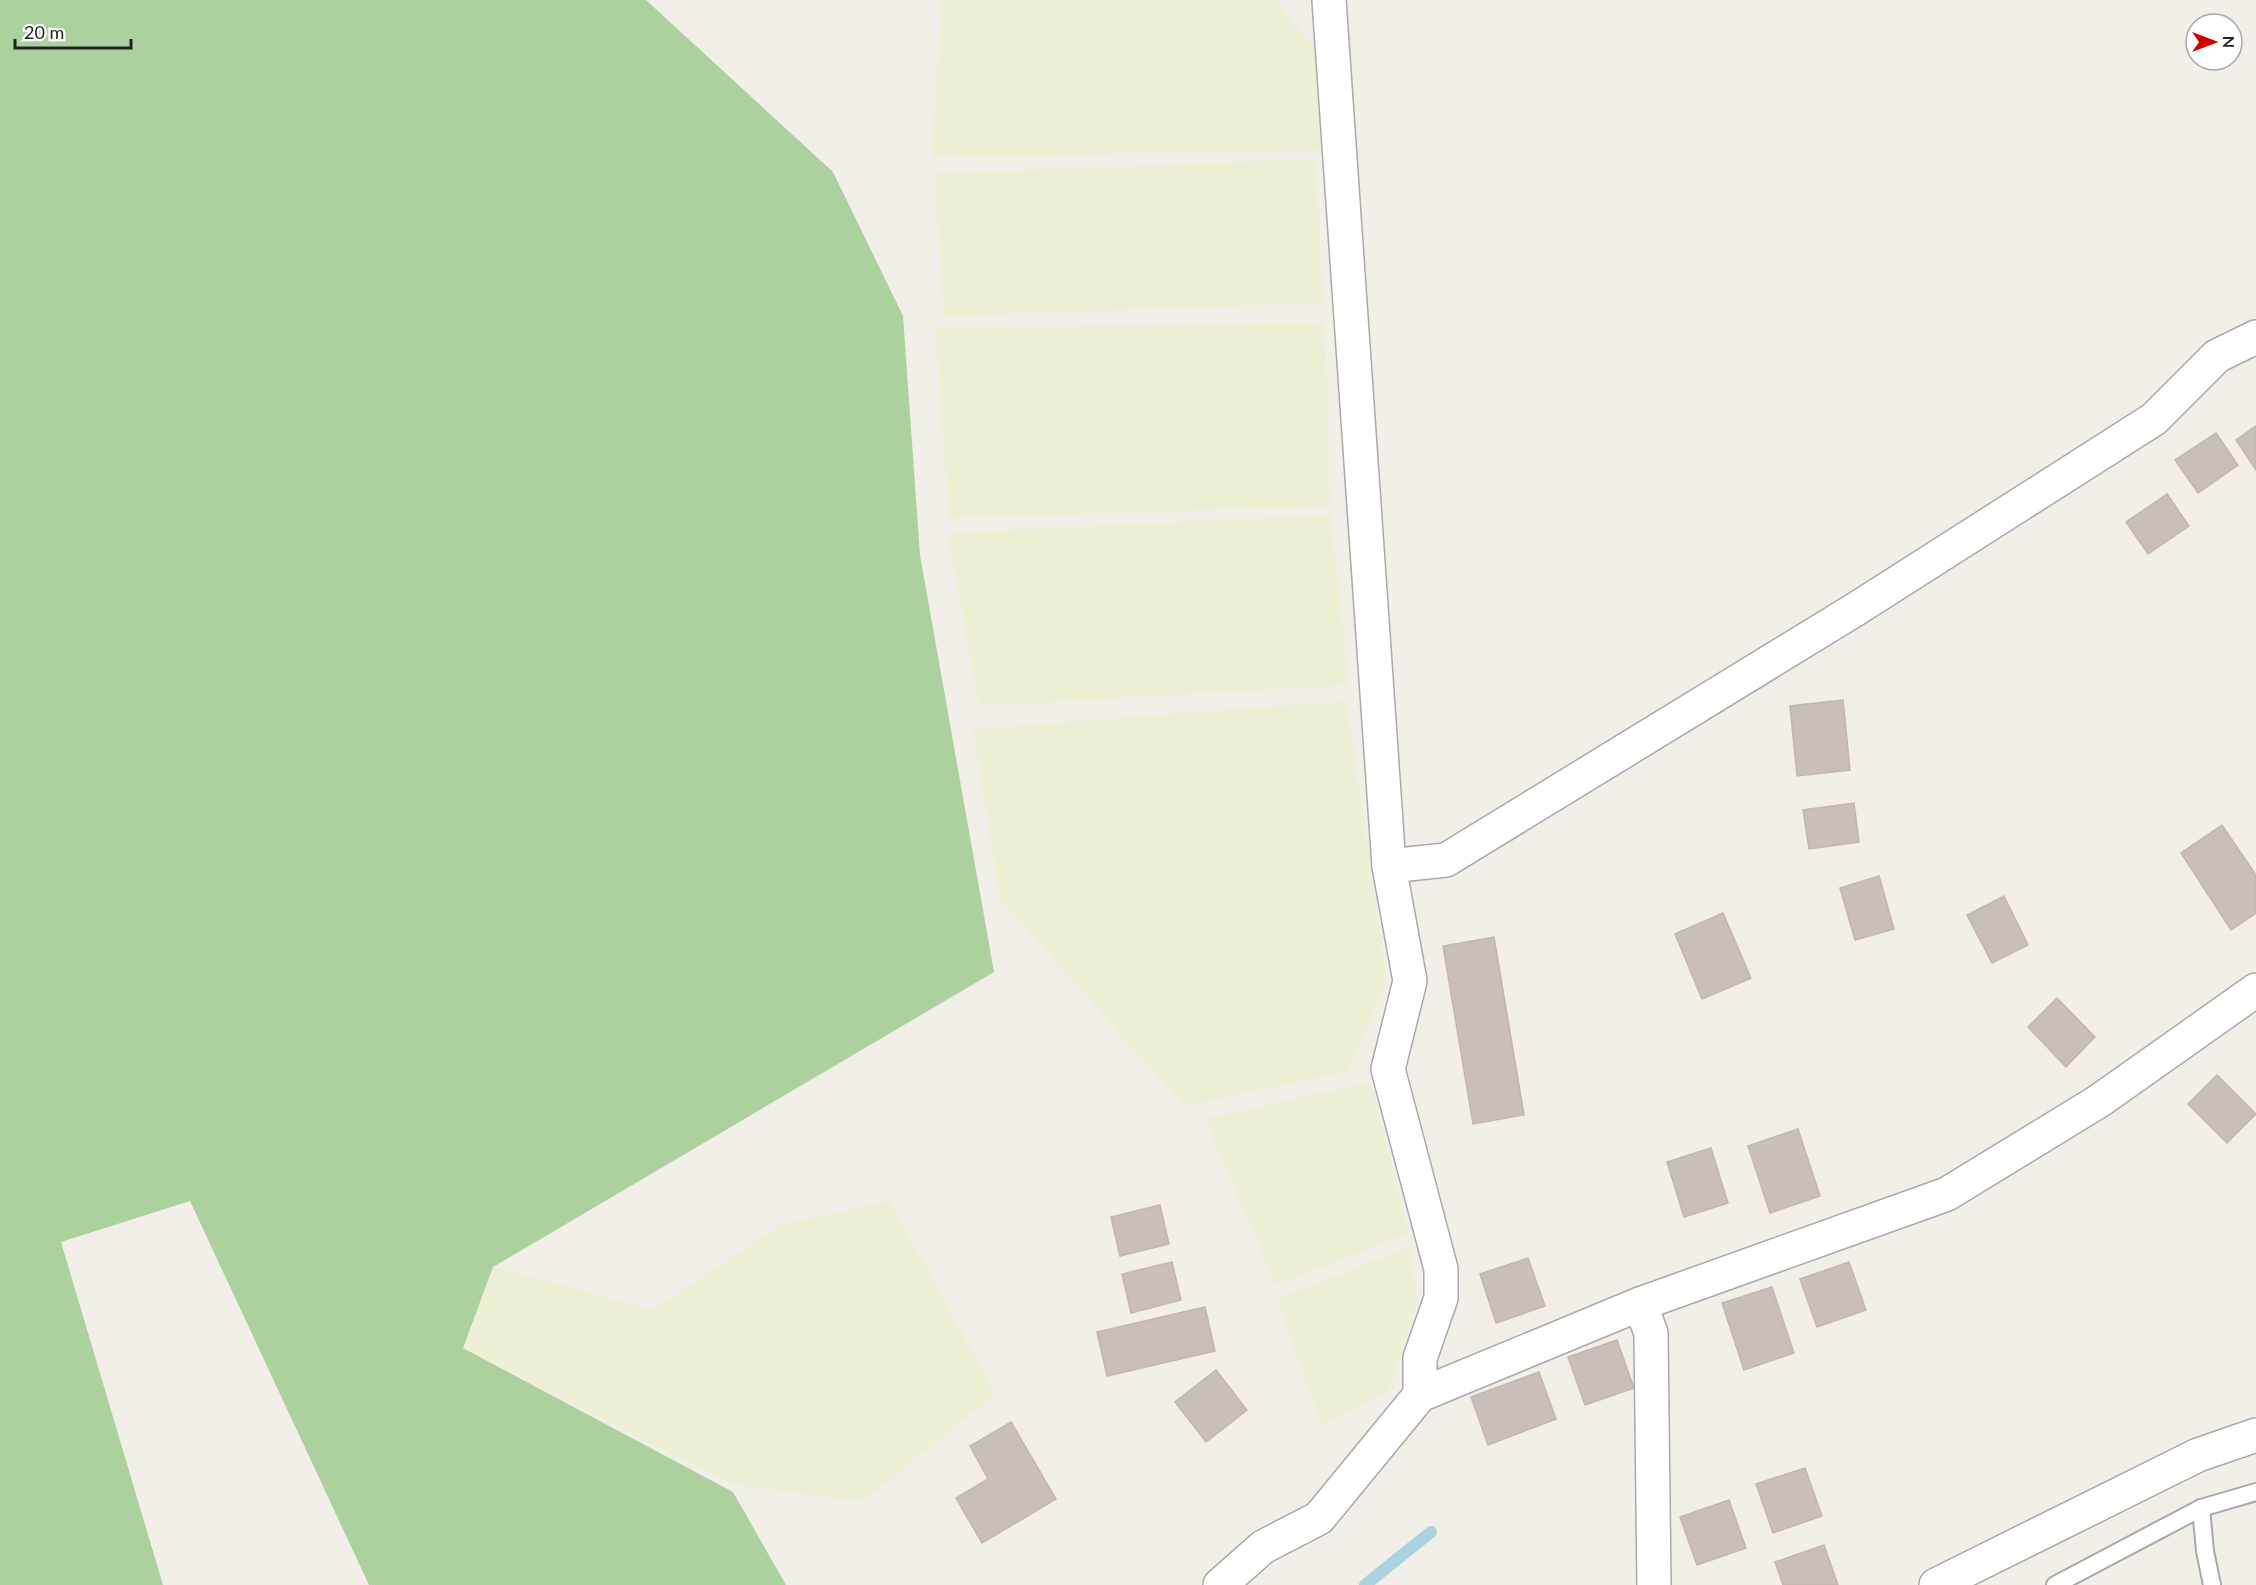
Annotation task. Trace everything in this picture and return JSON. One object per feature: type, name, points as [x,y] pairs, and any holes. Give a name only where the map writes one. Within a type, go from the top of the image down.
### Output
[{"type":"street","points":[[1329,0],[1389,866],[1410,981],[1388,1069],[1441,1269],[1441,1298],[1420,1358],[1420,1395]]},
{"type":"street","points":[[1389,866],[1446,860],[1466,848],[1856,609],[2154,419],[2217,356],[2256,337]]},
{"type":"street","points":[[1220,1585],[1263,1547],[1319,1518],[1420,1395],[1640,1304],[1947,1194],[2099,1101],[2256,990]]},
{"type":"street","points":[[1640,1304],[1651,1333],[1654,1585]]},
{"type":"street","points":[[1936,1585],[2198,1455],[2256,1435]]},
{"type":"lane","points":[[2055,1585],[2201,1508],[2256,1492]]},
{"type":"lane","points":[[2201,1508],[2205,1551],[2212,1585]]},
{"type":"green space","points":[[0,0],[646,0],[833,172],[903,316],[920,555],[994,972],[493,1267],[463,1348],[733,1492],[786,1585],[369,1585],[190,1201],[61,1242],[163,1585],[0,1585]]},
{"type":"green space","points":[[942,0],[1275,0],[1328,62],[1324,150],[931,157]]},
{"type":"green space","points":[[1316,159],[1323,303],[944,316],[934,174]]},
{"type":"green space","points":[[1325,323],[1330,506],[949,518],[935,328]]},
{"type":"green space","points":[[1331,515],[1349,685],[979,706],[947,533]]},
{"type":"green space","points":[[1347,701],[1387,981],[1349,1071],[1184,1106],[1000,899],[973,729]]},
{"type":"green space","points":[[1370,1082],[1409,1233],[1276,1285],[1205,1119]]},
{"type":"green space","points":[[890,1201],[996,1394],[862,1502],[731,1484],[463,1348],[493,1267],[653,1310],[781,1225]]},
{"type":"green space","points":[[1410,1247],[1417,1301],[1389,1391],[1321,1424],[1277,1299]]},
{"type":"building","points":[[2256,426],[2256,470],[2236,440]]},
{"type":"building","points":[[2216,433],[2238,465],[2198,493],[2175,460]]},
{"type":"building","points":[[2167,494],[2189,526],[2148,554],[2126,522]]},
{"type":"building","points":[[1843,700],[1850,770],[1797,776],[1790,706]]},
{"type":"building","points":[[1854,803],[1859,842],[1809,849],[1803,810]]},
{"type":"building","points":[[2222,825],[2256,875],[2256,913],[2231,930],[2181,853]]},
{"type":"building","points":[[1879,876],[1894,929],[1855,940],[1840,888]]},
{"type":"building","points":[[2004,896],[2028,945],[1992,963],[1967,915]]},
{"type":"building","points":[[1723,913],[1751,978],[1702,999],[1675,934]]},
{"type":"building","points":[[1494,937],[1524,1115],[1473,1124],[1443,946]]},
{"type":"building","points":[[2057,998],[2095,1037],[2066,1067],[2028,1027]]},
{"type":"building","points":[[2217,1075],[2256,1114],[2227,1143],[2188,1104]]},
{"type":"building","points":[[1798,1129],[1820,1196],[1770,1213],[1748,1146]]},
{"type":"building","points":[[1711,1148],[1728,1203],[1684,1217],[1667,1162]]},
{"type":"building","points":[[1160,1205],[1169,1244],[1120,1256],[1111,1217]]},
{"type":"building","points":[[1528,1258],[1545,1306],[1496,1323],[1480,1274]]},
{"type":"building","points":[[1172,1262],[1181,1300],[1131,1313],[1122,1274]]},
{"type":"building","points":[[1849,1262],[1866,1310],[1817,1327],[1800,1279]]},
{"type":"building","points":[[1772,1287],[1794,1353],[1744,1370],[1722,1303]]},
{"type":"building","points":[[1205,1307],[1215,1351],[1107,1376],[1097,1332]]},
{"type":"building","points":[[1617,1340],[1634,1388],[1585,1405],[1568,1357]]},
{"type":"building","points":[[1216,1370],[1247,1410],[1206,1442],[1175,1402]]},
{"type":"building","points":[[1539,1372],[1556,1419],[1488,1445],[1471,1397]]},
{"type":"building","points":[[1011,1422],[1056,1499],[982,1543],[956,1498],[988,1479],[970,1446]]},
{"type":"building","points":[[1805,1468],[1822,1516],[1773,1533],[1756,1484]]},
{"type":"building","points":[[1729,1500],[1746,1548],[1697,1565],[1680,1517]]},
{"type":"building","points":[[1824,1545],[1838,1585],[1783,1585],[1775,1562]]},
{"type":"waterway","points":[[1365,1585],[1431,1532]]}]
